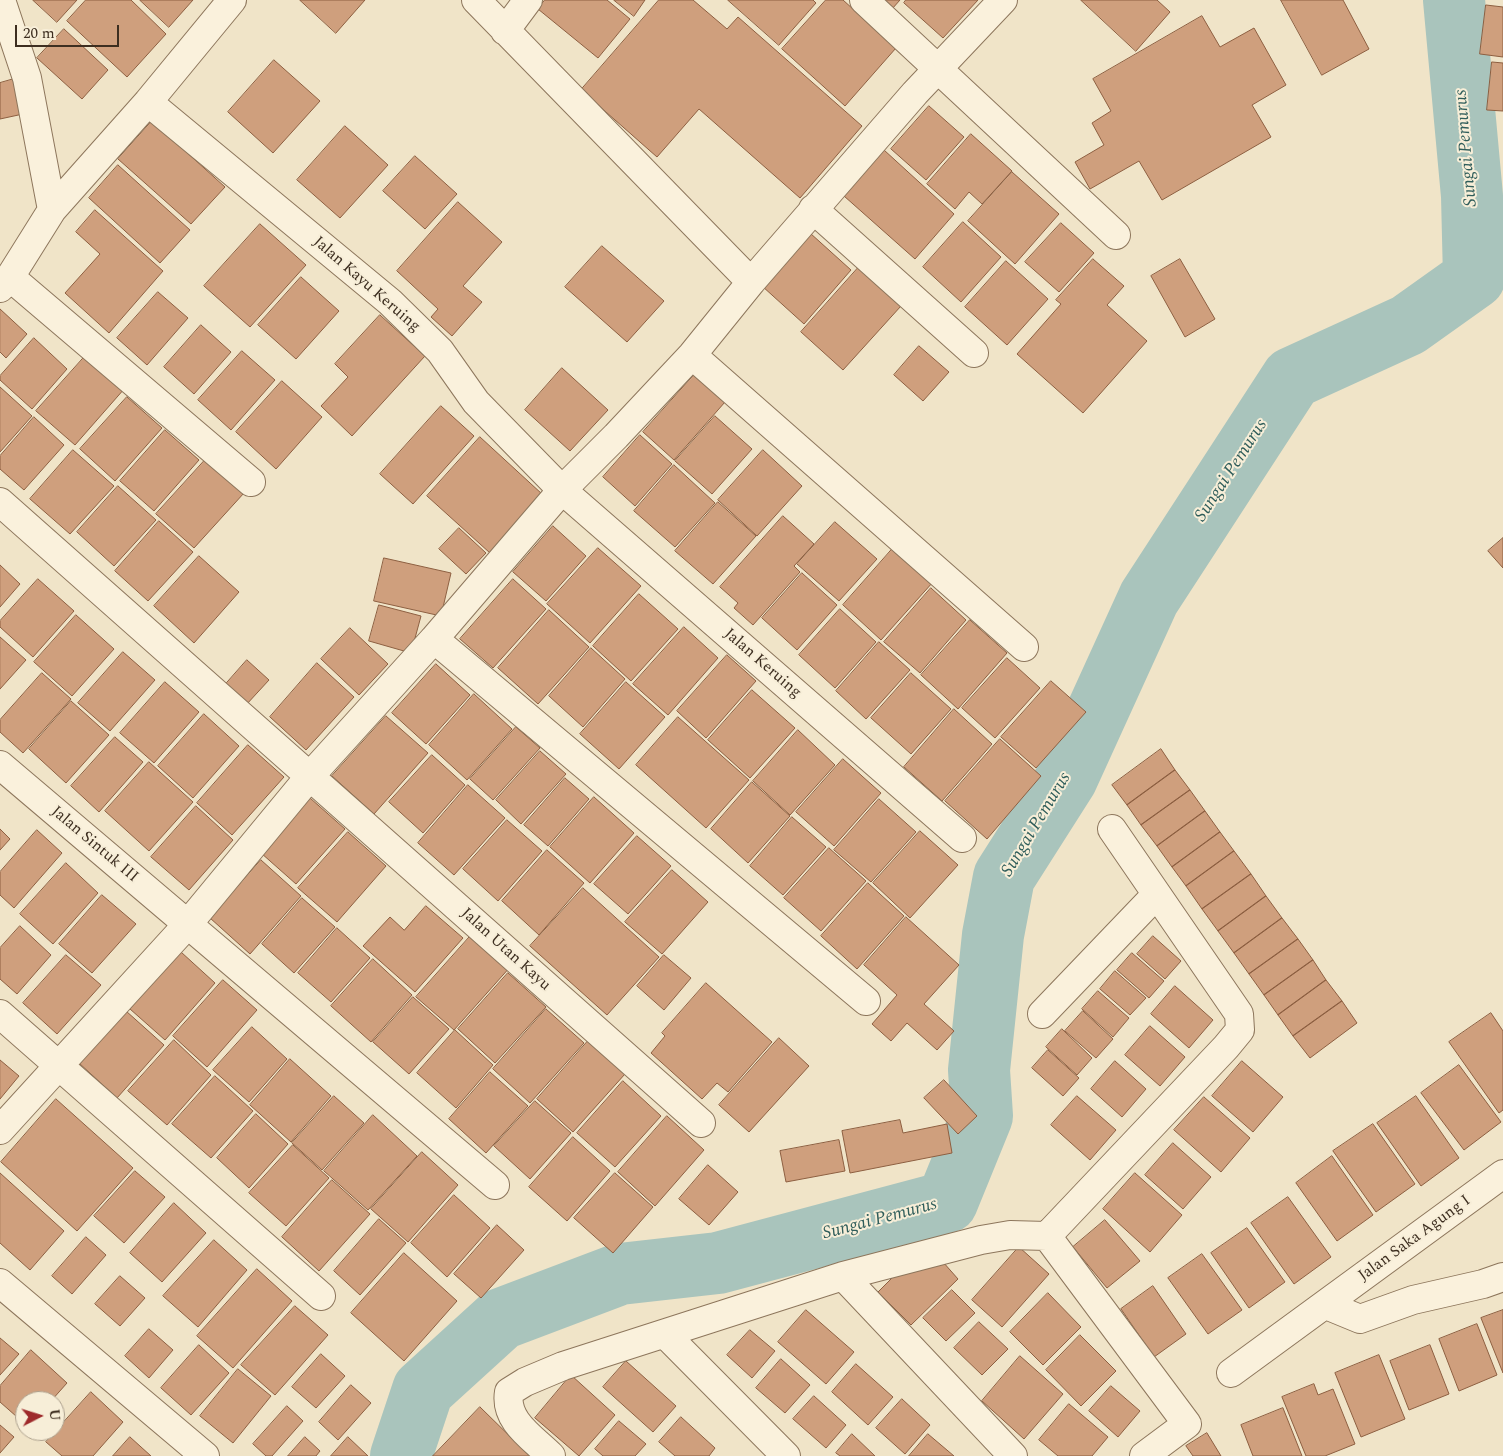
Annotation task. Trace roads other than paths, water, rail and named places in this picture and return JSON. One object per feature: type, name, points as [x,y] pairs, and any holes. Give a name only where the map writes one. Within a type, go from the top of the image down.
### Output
[{"type":"street","points":[[1,0],[27,78],[52,210]]},
{"type":"street","points":[[232,0],[148,102],[52,210],[5,282],[251,482]]},
{"type":"street","points":[[476,0],[751,282]]},
{"type":"street","points":[[505,31],[528,0]]},
{"type":"street","points":[[864,0],[1116,235]]},
{"type":"street","points":[[0,1130],[187,925],[310,776],[434,638],[562,490],[692,355],[813,209],[915,93],[940,69],[1003,0]]},
{"type":"street","name":"Jalan Kayu Keruing","points":[[148,102],[390,302],[440,351],[476,402],[562,490]]},
{"type":"street","points":[[813,209],[974,353]]},
{"type":"street","points":[[692,355],[1024,647]]},
{"type":"street","name":"Jalan Keruing","points":[[562,490],[962,838]]},
{"type":"street","name":"Jalan Utan Kayu","points":[[0,502],[701,1123]]},
{"type":"street","points":[[434,638],[866,1001]]},
{"type":"street","name":"Jalan Sintuk III","points":[[0,765],[495,1185]]},
{"type":"street","points":[[551,1456],[514,1419],[508,1403],[509,1392],[525,1382],[563,1366],[844,1276],[981,1240],[1010,1236],[1047,1236],[1226,1047],[1240,1030],[1239,1014],[1112,829]]},
{"type":"street","points":[[1042,1014],[1156,895]]},
{"type":"street","points":[[0,1014],[321,1296]]},
{"type":"street","name":"Jalan Saka Agung I","points":[[1231,1373],[1503,1174]]},
{"type":"street","points":[[1047,1236],[1187,1424],[1144,1456]]},
{"type":"street","points":[[844,1276],[1013,1456]]},
{"type":"street","points":[[1326,1305],[1360,1319],[1413,1300],[1483,1284],[1503,1277]]},
{"type":"street","points":[[0,1283],[205,1456]]},
{"type":"street","points":[[665,1334],[786,1456]]},
{"type":"waterway","name":"Sungai Pemurus","points":[[401,1456],[423,1390],[501,1319],[620,1274],[718,1263],[947,1202],[982,1116],[979,1070],[993,935],[1004,877],[1067,778],[1149,598],[1292,378],[1408,325],[1474,278],[1472,196],[1454,0]]}]
